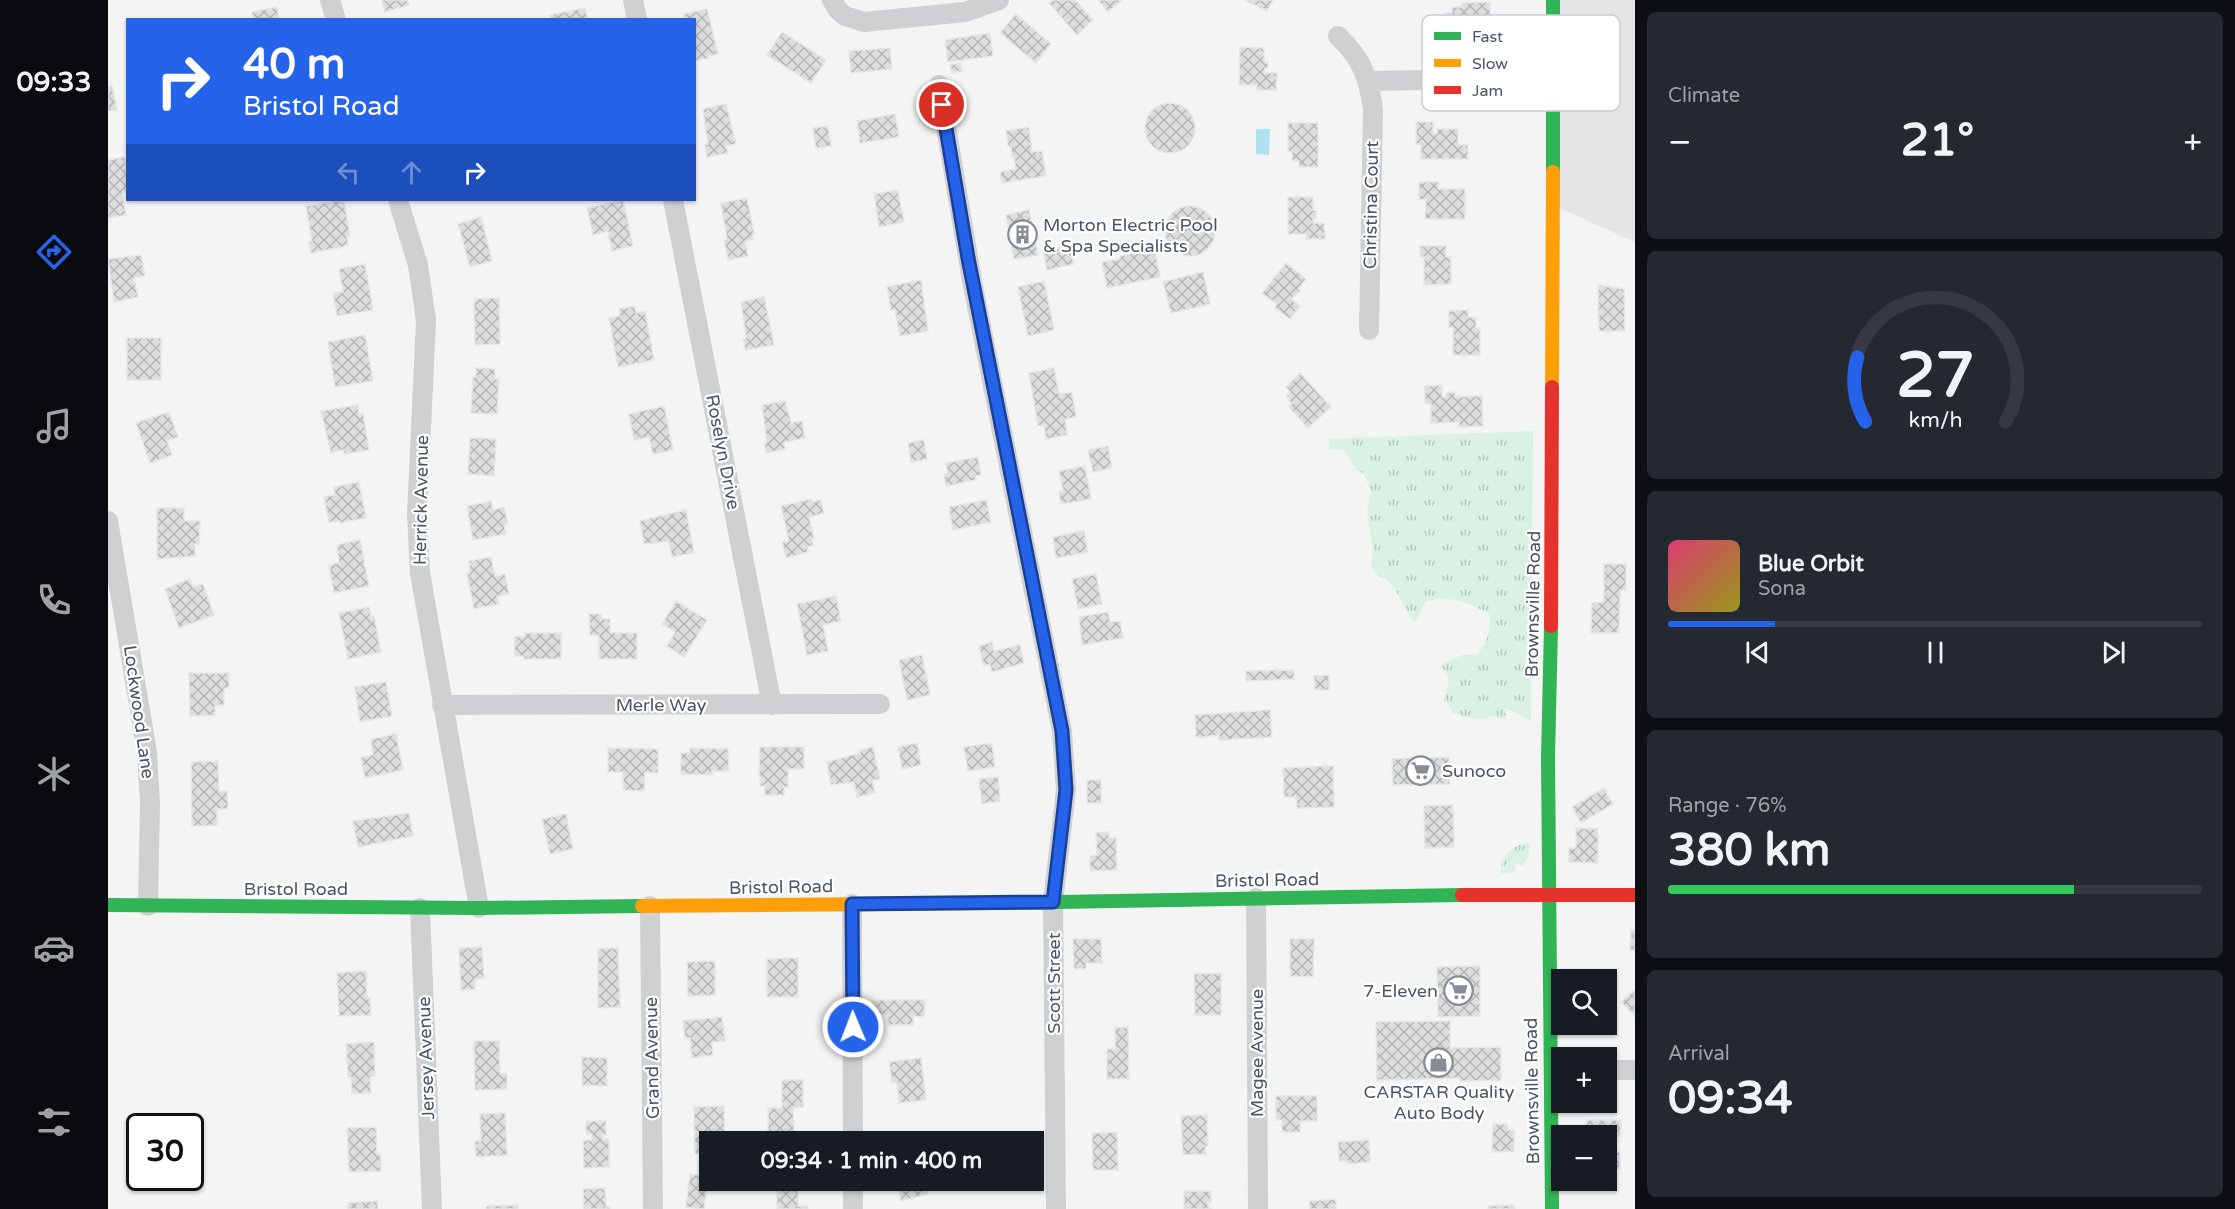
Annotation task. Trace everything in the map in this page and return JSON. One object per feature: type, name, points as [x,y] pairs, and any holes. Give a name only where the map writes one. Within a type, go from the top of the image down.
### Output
[{"type":"main road","name":"Brownsville Road","points":[[1553,111],[1552,585],[1548,895],[1555,1047]]},
{"type":"main road","name":"Bristol Road","points":[[108,906],[479,908],[1635,895]]},
{"type":"main road","name":"Brownsville Road","points":[[1552,1209],[1555,1113]]},
{"type":"street","points":[[330,0],[335,18]]},
{"type":"street","points":[[633,0],[637,18]]},
{"type":"street","points":[[832,0],[838,10],[856,21],[892,20],[965,12],[999,0]]},
{"type":"street","name":"Christina Court","points":[[1338,36],[1352,50],[1368,81],[1373,109],[1369,330]]},
{"type":"street","points":[[1368,81],[1422,80]]},
{"type":"street","name":"Scott Street","points":[[939,85],[965,246],[1062,731],[1066,790],[1053,902],[1056,1209]]},
{"type":"street","name":"Herrick Avenue","points":[[398,201],[418,265],[426,320],[417,544],[420,573],[479,908]]},
{"type":"street","name":"Roselyn Drive","points":[[673,201],[772,705]]},
{"type":"street","name":"Lockwood Lane","points":[[108,520],[147,752],[150,803],[148,906]]},
{"type":"street","name":"Merle Way","points":[[442,705],[880,704]]},
{"type":"street","name":"Magee Avenue","points":[[1256,898],[1258,1209]]},
{"type":"street","points":[[852,904],[853,1131]]},
{"type":"street","name":"Grand Avenue","points":[[650,906],[654,1209]]},
{"type":"street","name":"Jersey Avenue","points":[[420,908],[432,1209]]},
{"type":"street","points":[[1617,1070],[1635,1070]]},
{"type":"street","points":[[853,1191],[853,1209]]},
{"type":"shaded area","points":[[1553,0],[1635,0],[1635,242],[1552,205],[1552,111],[1620,111],[1620,15],[1553,15]]},
{"type":"green space","points":[[1533,431],[1531,720],[1505,709],[1506,719],[1489,716],[1487,719],[1474,719],[1453,713],[1448,703],[1444,701],[1448,679],[1441,665],[1459,657],[1477,655],[1488,636],[1489,614],[1458,600],[1443,599],[1426,602],[1415,622],[1391,583],[1378,576],[1371,566],[1373,550],[1367,512],[1371,491],[1364,474],[1357,470],[1346,452],[1337,449],[1329,450],[1329,439]]},
{"type":"green space","points":[[1530,843],[1528,857],[1522,866],[1517,863],[1514,864],[1516,870],[1510,873],[1500,873],[1505,856],[1513,848]]},
{"type":"water","points":[[1256,129],[1270,129],[1269,155],[1256,154]]},
{"type":"building","points":[[382,0],[407,0],[409,5],[385,12]]},
{"type":"building","points":[[1052,0],[1075,0],[1093,20],[1077,35],[1049,3]]},
{"type":"building","points":[[1098,0],[1122,0],[1108,12]]},
{"type":"building","points":[[1245,0],[1273,0],[1267,11]]},
{"type":"building","points":[[1490,2],[1490,15],[1445,15],[1445,13],[1452,13],[1452,7],[1462,7],[1462,3]]},
{"type":"building","points":[[277,7],[279,18],[254,18],[252,12]]},
{"type":"building","points":[[585,8],[588,18],[551,18],[550,15]]},
{"type":"building","points":[[707,9],[718,54],[696,61],[696,18],[685,18],[684,14]]},
{"type":"building","points":[[1016,14],[1051,44],[1036,63],[1000,33]]},
{"type":"building","points":[[782,32],[826,60],[811,83],[767,55]]},
{"type":"building","points":[[990,33],[993,56],[948,62],[945,40]]},
{"type":"building","points":[[1240,47],[1264,48],[1264,62],[1268,62],[1265,73],[1277,73],[1276,90],[1257,90],[1257,85],[1239,85]]},
{"type":"building","points":[[890,48],[892,69],[851,73],[849,51]]},
{"type":"building","points":[[960,63],[962,71],[952,73],[950,65]]},
{"type":"building","points":[[112,86],[117,110],[108,111],[108,87]]},
{"type":"building","points":[[1165,103],[1175,103],[1188,110],[1195,123],[1195,133],[1188,146],[1175,153],[1165,153],[1156,149],[1149,142],[1145,133],[1145,123],[1149,114],[1156,107]]},
{"type":"building","points":[[726,104],[736,144],[726,146],[728,153],[707,157],[705,145],[708,144],[703,109]]},
{"type":"building","points":[[895,114],[899,137],[860,143],[857,121]]},
{"type":"building","points":[[1416,122],[1433,122],[1433,134],[1437,134],[1437,129],[1458,129],[1458,145],[1468,145],[1468,159],[1421,159],[1421,145],[1416,144]]},
{"type":"building","points":[[1288,123],[1318,123],[1318,167],[1299,167],[1299,161],[1292,161],[1292,151],[1288,151]]},
{"type":"building","points":[[828,126],[831,146],[816,148],[813,128]]},
{"type":"building","points":[[1029,127],[1032,152],[1042,151],[1046,176],[1002,183],[1000,172],[1016,169],[1011,146],[1008,146],[1006,131]]},
{"type":"building","points":[[125,157],[126,192],[122,193],[126,215],[108,218],[108,160]]},
{"type":"building","points":[[1419,182],[1438,182],[1438,189],[1465,189],[1465,219],[1425,219],[1426,199],[1419,200]]},
{"type":"building","points":[[898,190],[904,222],[879,227],[874,194]]},
{"type":"building","points":[[1288,197],[1313,197],[1313,210],[1316,211],[1316,218],[1313,218],[1313,223],[1324,223],[1325,239],[1306,239],[1306,234],[1288,234]]},
{"type":"building","points":[[747,198],[754,233],[752,234],[753,239],[745,241],[748,256],[728,260],[721,203]]},
{"type":"building","points":[[344,201],[350,236],[347,237],[348,246],[311,253],[309,242],[312,241],[306,206]]},
{"type":"building","points":[[623,201],[633,246],[612,251],[608,231],[593,235],[587,208]]},
{"type":"building","points":[[1190,206],[1208,213],[1215,231],[1208,249],[1190,256],[1172,249],[1165,231],[1172,213]]},
{"type":"building","name":"Morton Electric Pool & Spa Specialists","points":[[1029,210],[1038,255],[1014,259],[1006,215]]},
{"type":"building","points":[[481,217],[492,261],[470,267],[458,224]]},
{"type":"building","points":[[1070,246],[1074,264],[1047,270],[1043,252]]},
{"type":"building","points":[[1420,246],[1446,246],[1446,257],[1451,257],[1451,284],[1424,285],[1424,257],[1420,257]]},
{"type":"building","points":[[1144,251],[1145,254],[1155,252],[1160,277],[1107,288],[1102,262]]},
{"type":"building","points":[[141,255],[145,276],[134,278],[138,297],[114,302],[108,259]]},
{"type":"building","points":[[1286,263],[1306,279],[1298,289],[1300,291],[1291,299],[1300,306],[1290,319],[1275,308],[1277,304],[1262,293]]},
{"type":"building","points":[[365,264],[373,310],[337,316],[333,293],[343,292],[339,269]]},
{"type":"building","points":[[1203,272],[1210,304],[1171,313],[1163,282]]},
{"type":"building","points":[[921,280],[928,331],[900,336],[895,310],[891,310],[887,287]]},
{"type":"building","points":[[1044,281],[1054,330],[1028,336],[1018,287]]},
{"type":"building","points":[[1598,285],[1624,289],[1625,331],[1599,331]]},
{"type":"building","points":[[764,297],[774,345],[745,350],[743,339],[746,338],[741,302]]},
{"type":"building","points":[[499,298],[500,344],[475,345],[474,299]]},
{"type":"building","points":[[635,306],[636,313],[645,311],[654,360],[618,367],[609,318],[620,316],[619,309]]},
{"type":"building","points":[[1468,310],[1468,317],[1476,318],[1476,328],[1480,328],[1480,355],[1453,355],[1453,327],[1449,327],[1449,311]]},
{"type":"building","points":[[365,335],[373,381],[335,387],[328,342]]},
{"type":"building","points":[[127,338],[161,338],[161,380],[127,380]]},
{"type":"building","points":[[476,368],[495,369],[495,379],[499,379],[497,414],[471,413],[473,377],[476,377]]},
{"type":"building","points":[[1054,368],[1059,394],[1072,392],[1076,417],[1065,419],[1067,435],[1046,439],[1044,425],[1038,426],[1029,373]]},
{"type":"building","points":[[1300,373],[1331,407],[1308,428],[1289,407],[1292,404],[1286,396],[1290,392],[1286,387]]},
{"type":"building","points":[[1442,385],[1442,397],[1446,397],[1446,393],[1455,392],[1455,397],[1482,396],[1483,426],[1459,427],[1459,422],[1431,423],[1431,404],[1425,404],[1425,386]]},
{"type":"building","points":[[785,401],[791,423],[802,421],[805,438],[784,442],[785,449],[766,453],[764,443],[767,442],[762,405]]},
{"type":"building","points":[[358,405],[359,414],[363,413],[369,450],[344,454],[343,450],[331,453],[321,411]]},
{"type":"building","points":[[664,406],[673,450],[653,454],[649,437],[634,440],[629,414]]},
{"type":"building","points":[[169,412],[178,437],[167,441],[172,455],[150,463],[136,423]]},
{"type":"building","points":[[470,438],[496,439],[494,476],[468,474]]},
{"type":"building","points":[[924,440],[927,459],[911,462],[908,443]]},
{"type":"building","points":[[1108,446],[1112,468],[1093,472],[1088,450]]},
{"type":"building","points":[[978,457],[981,475],[975,476],[976,480],[946,486],[944,474],[948,473],[946,463]]},
{"type":"building","points":[[1085,466],[1091,499],[1061,504],[1059,492],[1063,491],[1059,471]]},
{"type":"building","points":[[359,482],[366,518],[340,523],[340,521],[329,522],[324,497],[335,495],[334,487]]},
{"type":"building","points":[[811,499],[812,502],[821,500],[824,513],[809,517],[814,538],[812,538],[813,545],[807,547],[808,552],[786,558],[782,542],[789,541],[781,506]]},
{"type":"building","points":[[986,500],[991,522],[953,530],[949,507]]},
{"type":"building","points":[[491,501],[493,510],[504,507],[508,524],[504,525],[506,534],[473,540],[467,506]]},
{"type":"building","points":[[157,508],[184,508],[184,521],[200,521],[199,544],[195,544],[195,556],[157,559]]},
{"type":"building","points":[[686,510],[694,553],[672,557],[669,541],[644,544],[640,521]]},
{"type":"building","points":[[1084,531],[1088,552],[1056,558],[1053,537]]},
{"type":"building","points":[[360,540],[369,586],[334,593],[329,565],[339,563],[337,545]]},
{"type":"building","points":[[491,557],[495,576],[505,574],[509,594],[497,596],[499,604],[474,609],[467,573],[470,573],[469,561]]},
{"type":"building","points":[[1604,564],[1626,564],[1626,590],[1620,590],[1619,633],[1591,633],[1592,603],[1604,602]]},
{"type":"building","points":[[1096,574],[1102,604],[1078,609],[1072,579]]},
{"type":"building","points":[[190,579],[193,587],[203,584],[214,615],[179,628],[165,589]]},
{"type":"building","points":[[836,596],[841,621],[823,625],[828,651],[807,655],[797,604]]},
{"type":"building","points":[[676,601],[707,620],[684,657],[667,646],[675,632],[662,624]]},
{"type":"building","points":[[369,607],[371,617],[374,616],[381,652],[348,659],[339,613]]},
{"type":"building","points":[[1108,612],[1110,622],[1120,621],[1123,638],[1082,645],[1079,617]]},
{"type":"building","points":[[589,614],[601,614],[601,619],[610,619],[610,633],[637,633],[637,659],[599,659],[599,635],[590,635]]},
{"type":"building","points":[[525,633],[561,633],[561,659],[524,659],[524,656],[515,656],[514,637],[525,636]]},
{"type":"building","points":[[992,642],[994,651],[1020,645],[1024,663],[992,672],[990,664],[984,666],[979,646]]},
{"type":"building","points":[[922,655],[930,695],[907,700],[899,660]]},
{"type":"building","points":[[1294,670],[1294,679],[1246,681],[1246,671]]},
{"type":"building","points":[[189,673],[229,673],[229,688],[224,688],[224,705],[215,705],[215,715],[190,716]]},
{"type":"building","points":[[1329,675],[1329,690],[1315,690],[1314,676]]},
{"type":"building","points":[[386,682],[392,716],[360,722],[355,687]]},
{"type":"building","points":[[1270,710],[1272,737],[1219,740],[1219,735],[1196,738],[1195,715]]},
{"type":"building","points":[[396,734],[403,770],[365,778],[361,757],[373,755],[371,739]]},
{"type":"building","points":[[917,743],[921,765],[902,769],[898,747]]},
{"type":"building","points":[[992,743],[995,767],[968,771],[964,747]]},
{"type":"building","points":[[760,747],[804,747],[804,769],[788,769],[788,787],[784,787],[784,795],[765,795],[765,786],[760,786]]},
{"type":"building","points":[[873,747],[880,779],[872,780],[875,793],[857,797],[854,782],[831,785],[827,762]]},
{"type":"building","points":[[608,748],[658,749],[658,773],[645,772],[644,791],[623,790],[623,772],[608,772]]},
{"type":"building","points":[[690,748],[728,749],[729,771],[712,771],[712,775],[681,774],[681,753],[690,753]]},
{"type":"building","name":"Sunoco","points":[[1449,757],[1450,784],[1393,785],[1392,759]]},
{"type":"building","points":[[218,761],[219,791],[227,791],[228,809],[217,809],[217,825],[192,826],[191,762]]},
{"type":"building","points":[[1333,766],[1334,807],[1297,808],[1296,797],[1284,797],[1283,768]]},
{"type":"building","points":[[998,777],[1000,801],[982,804],[979,779]]},
{"type":"building","points":[[1087,780],[1101,780],[1101,803],[1087,803]]},
{"type":"building","points":[[1604,788],[1613,804],[1581,823],[1572,807]]},
{"type":"building","name":"Sunoco","points":[[1453,805],[1454,847],[1425,848],[1424,806]]},
{"type":"building","points":[[409,813],[413,836],[358,847],[353,821]]},
{"type":"building","points":[[566,814],[573,849],[550,854],[542,819]]},
{"type":"building","points":[[1576,828],[1598,829],[1598,863],[1569,862],[1569,848],[1576,848]]},
{"type":"building","points":[[1109,832],[1109,838],[1116,838],[1117,870],[1090,871],[1090,856],[1097,855],[1096,833]]},
{"type":"building","points":[[1631,930],[1635,930],[1635,950],[1630,950]]},
{"type":"building","points":[[1073,939],[1101,939],[1102,963],[1086,963],[1086,969],[1074,969]]},
{"type":"building","points":[[1290,939],[1314,939],[1313,977],[1290,976]]},
{"type":"building","points":[[482,947],[484,979],[475,979],[475,989],[461,990],[459,948]]},
{"type":"building","points":[[618,948],[620,1007],[598,1008],[598,949]]},
{"type":"building","points":[[798,958],[798,997],[767,997],[767,959]]},
{"type":"building","points":[[715,961],[715,995],[688,996],[687,962]]},
{"type":"building","name":"7-Eleven","points":[[1480,966],[1480,1016],[1438,1017],[1437,967]]},
{"type":"building","points":[[366,971],[367,998],[370,997],[371,1015],[339,1016],[337,973]]},
{"type":"building","points":[[1221,973],[1221,1015],[1195,1015],[1194,974]]},
{"type":"building","points":[[1635,989],[1635,1016],[1621,1002]]},
{"type":"building","points":[[872,1000],[925,1000],[924,1017],[913,1016],[913,1025],[888,1025],[888,1014],[872,1014]]},
{"type":"building","points":[[722,1017],[725,1041],[712,1042],[713,1055],[692,1058],[690,1038],[685,1039],[683,1021]]},
{"type":"building","name":"CARSTAR Quality Auto Body","points":[[1450,1021],[1450,1048],[1501,1047],[1501,1080],[1460,1081],[1460,1078],[1377,1080],[1376,1022]]},
{"type":"building","points":[[1128,1027],[1129,1079],[1107,1079],[1107,1049],[1115,1049],[1115,1028]]},
{"type":"building","points":[[474,1041],[499,1041],[500,1074],[507,1073],[507,1089],[475,1090]]},
{"type":"building","points":[[374,1042],[375,1076],[370,1077],[371,1093],[352,1094],[351,1077],[348,1077],[346,1044]]},
{"type":"building","points":[[582,1057],[607,1058],[607,1086],[582,1085]]},
{"type":"building","points":[[921,1058],[926,1100],[899,1103],[897,1082],[892,1083],[889,1062]]},
{"type":"building","points":[[782,1080],[803,1080],[803,1107],[793,1107],[794,1131],[768,1131],[768,1108],[782,1108]]},
{"type":"building","points":[[1276,1096],[1317,1096],[1317,1121],[1300,1121],[1300,1132],[1282,1132],[1282,1120],[1276,1120]]},
{"type":"building","points":[[724,1106],[725,1131],[699,1131],[699,1154],[695,1154],[694,1107]]},
{"type":"building","points":[[505,1113],[507,1155],[476,1157],[475,1141],[481,1141],[480,1114]]},
{"type":"building","points":[[1207,1115],[1206,1154],[1183,1155],[1181,1116]]},
{"type":"building","points":[[1586,1120],[1621,1120],[1621,1136],[1617,1136],[1617,1125],[1586,1125]]},
{"type":"building","points":[[586,1121],[606,1121],[606,1135],[602,1135],[602,1139],[609,1139],[609,1167],[584,1168],[583,1141],[592,1140],[592,1134],[586,1134]]},
{"type":"building","points":[[1493,1124],[1507,1124],[1508,1130],[1514,1130],[1514,1151],[1492,1152]]},
{"type":"building","points":[[376,1127],[377,1154],[380,1153],[381,1171],[349,1172],[347,1128]]},
{"type":"building","points":[[1117,1132],[1118,1170],[1093,1170],[1092,1133]]},
{"type":"building","points":[[1369,1140],[1370,1162],[1348,1164],[1348,1161],[1339,1161],[1338,1142]]},
{"type":"building","points":[[1617,1152],[1620,1152],[1620,1169],[1617,1169]]},
{"type":"building","points":[[690,1174],[699,1175],[699,1191],[706,1191],[704,1209],[686,1207]]},
{"type":"building","points":[[605,1188],[606,1207],[610,1209],[584,1209],[583,1189]]},
{"type":"building","points":[[777,1191],[798,1191],[798,1206],[808,1206],[808,1209],[777,1209]]},
{"type":"building","points":[[899,1191],[927,1191],[928,1194],[901,1201]]},
{"type":"building","points":[[1184,1191],[1211,1191],[1211,1202],[1208,1202],[1208,1208],[1212,1209],[1184,1209]]},
{"type":"building","points":[[1336,1199],[1336,1209],[1310,1209],[1309,1201]]},
{"type":"building","points":[[377,1201],[378,1209],[348,1209],[348,1203]]},
{"type":"building","points":[[518,1205],[518,1209],[486,1209],[486,1206]]},
{"type":"building","points":[[1514,1205],[1515,1209],[1488,1209],[1488,1206]]},
{"type":"traffic: fast","points":[[1553,0],[1553,15]]},
{"type":"traffic: fast","points":[[1553,111],[1553,172]]},
{"type":"traffic: fast","points":[[1551,626],[1548,757],[1552,1209]]},
{"type":"traffic: fast","points":[[1000,903],[1462,895]]},
{"type":"traffic: fast","points":[[108,905],[479,908],[642,906]]},
{"type":"traffic: slow","points":[[1552,387],[1553,172]]},
{"type":"traffic: slow","points":[[642,906],[1000,903]]},
{"type":"traffic: jam","points":[[1551,626],[1552,387]]},
{"type":"traffic: jam","points":[[1462,895],[1635,895]]},
{"type":"place","name":"Morton Electric Pool & Spa Specialists","points":[[1022,235]]},
{"type":"place","name":"Sunoco","points":[[1421,771]]},
{"type":"place","name":"7-Eleven","points":[[1459,991]]},
{"type":"place","name":"CARSTAR Quality Auto Body","points":[[1439,1063]]},
{"type":"route","points":[[853,1027],[852,904],[1053,902],[1066,790],[1062,731],[968,258],[942,105]]}]
